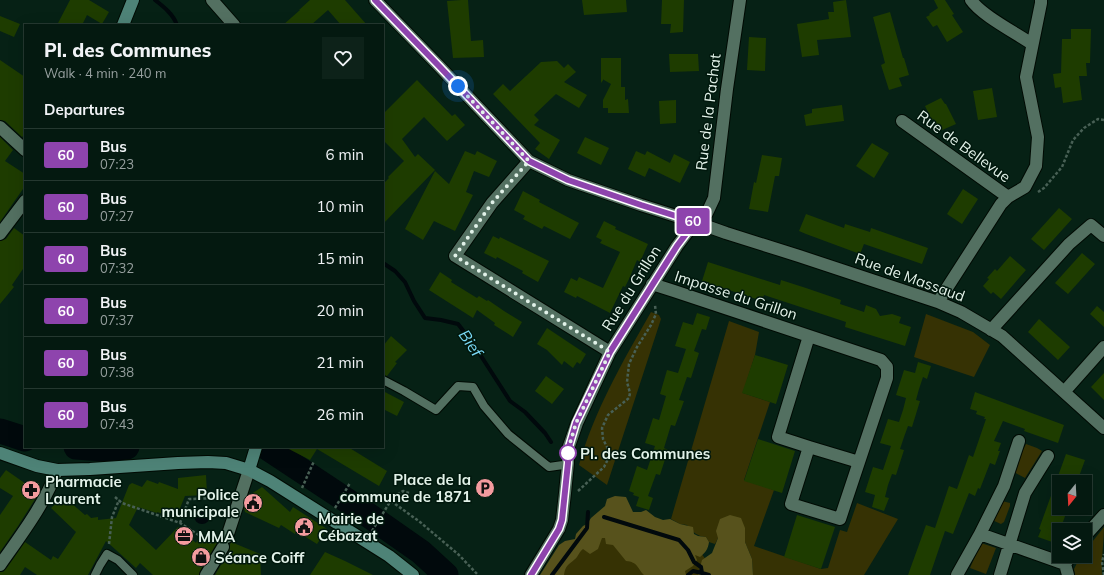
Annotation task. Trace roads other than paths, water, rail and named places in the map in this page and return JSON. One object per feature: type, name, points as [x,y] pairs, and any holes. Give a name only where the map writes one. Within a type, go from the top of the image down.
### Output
[{"type":"street","points":[[123,24],[133,0]]},
{"type":"street","points":[[212,0],[233,24]]},
{"type":"street","points":[[375,0],[529,161],[492,203],[455,256],[610,352]]},
{"type":"street","name":"Rue de la Pachat","points":[[695,222],[707,212],[714,198],[726,89],[740,0]]},
{"type":"street","points":[[970,0],[989,17],[1032,44]]},
{"type":"street","name":"Rue de Bellevue","points":[[938,302],[1001,204],[1008,197],[1025,188],[1036,166],[1038,137],[1026,77],[1041,0]]},
{"type":"street","name":"Rue de Bellevue","points":[[902,120],[1008,197]]},
{"type":"street","points":[[0,126],[24,149]]},
{"type":"street","name":"Rue de Massaud","points":[[529,161],[568,180],[938,302],[961,312],[1002,336],[1104,428]]},
{"type":"street","points":[[0,234],[24,202]]},
{"type":"street","name":"Rue du Grillon","points":[[531,575],[559,529],[562,520],[568,450],[576,423],[610,352],[652,284],[695,222]]},
{"type":"street","points":[[992,330],[1069,244],[1091,225],[1104,236]]},
{"type":"street","name":"Impasse du Grillon","points":[[652,284],[881,360],[887,367],[887,378],[840,519],[791,504],[809,447]]},
{"type":"street","name":"Impasse du Grillon","points":[[809,336],[778,437],[859,462]]},
{"type":"street","points":[[1064,392],[1104,347]]},
{"type":"street","points":[[957,575],[1004,486],[1019,441]]},
{"type":"street","points":[[206,575],[223,545],[255,450]]},
{"type":"street","points":[[0,453],[37,466],[57,470],[90,470],[178,462],[226,463],[249,470],[270,481],[389,556],[413,575]]},
{"type":"street","points":[[1000,575],[1025,493],[1048,456]]},
{"type":"street","points":[[0,565],[41,504],[52,485],[57,470]]},
{"type":"street","points":[[1092,528],[1104,515]]},
{"type":"street","points":[[980,534],[1068,565]]},
{"type":"lane","points":[[384,381],[436,410],[458,386],[473,387],[484,406],[508,434],[549,467],[568,463]]},
{"type":"lane","points":[[95,575],[107,554],[118,560],[133,575]]},
{"type":"waterway","name":"Bief","points":[[155,0],[171,14],[176,24]]},
{"type":"waterway","name":"Bief","points":[[384,264],[395,271],[405,282],[414,301],[425,318],[458,324],[472,342],[510,401],[525,412],[545,433],[551,442]]},
{"type":"waterway","points":[[0,431],[24,439]]},
{"type":"waterway","points":[[90,448],[115,448]]},
{"type":"waterway","points":[[268,448],[421,552],[446,575]]},
{"type":"waterway","name":"Bief","points":[[552,575],[587,528],[588,512]]},
{"type":"waterway","points":[[604,517],[679,540],[688,550],[694,562],[701,567],[702,573],[709,575]]},
{"type":"waterway","name":"Bief","points":[[688,575],[693,571],[702,573]]},
{"type":"place","name":"Pl. des Communes","points":[[568,453]]},
{"type":"place","name":"Place de la commune de 1871","points":[[485,488]]},
{"type":"place","name":"Pharmacie Laurent","points":[[31,490]]},
{"type":"place","name":"Police municipale","points":[[253,503]]},
{"type":"place","name":"Mairie de Cébazat","points":[[304,527]]},
{"type":"place","name":"MMA","points":[[184,536]]},
{"type":"place","name":"Séance Coiff","points":[[201,557]]}]
